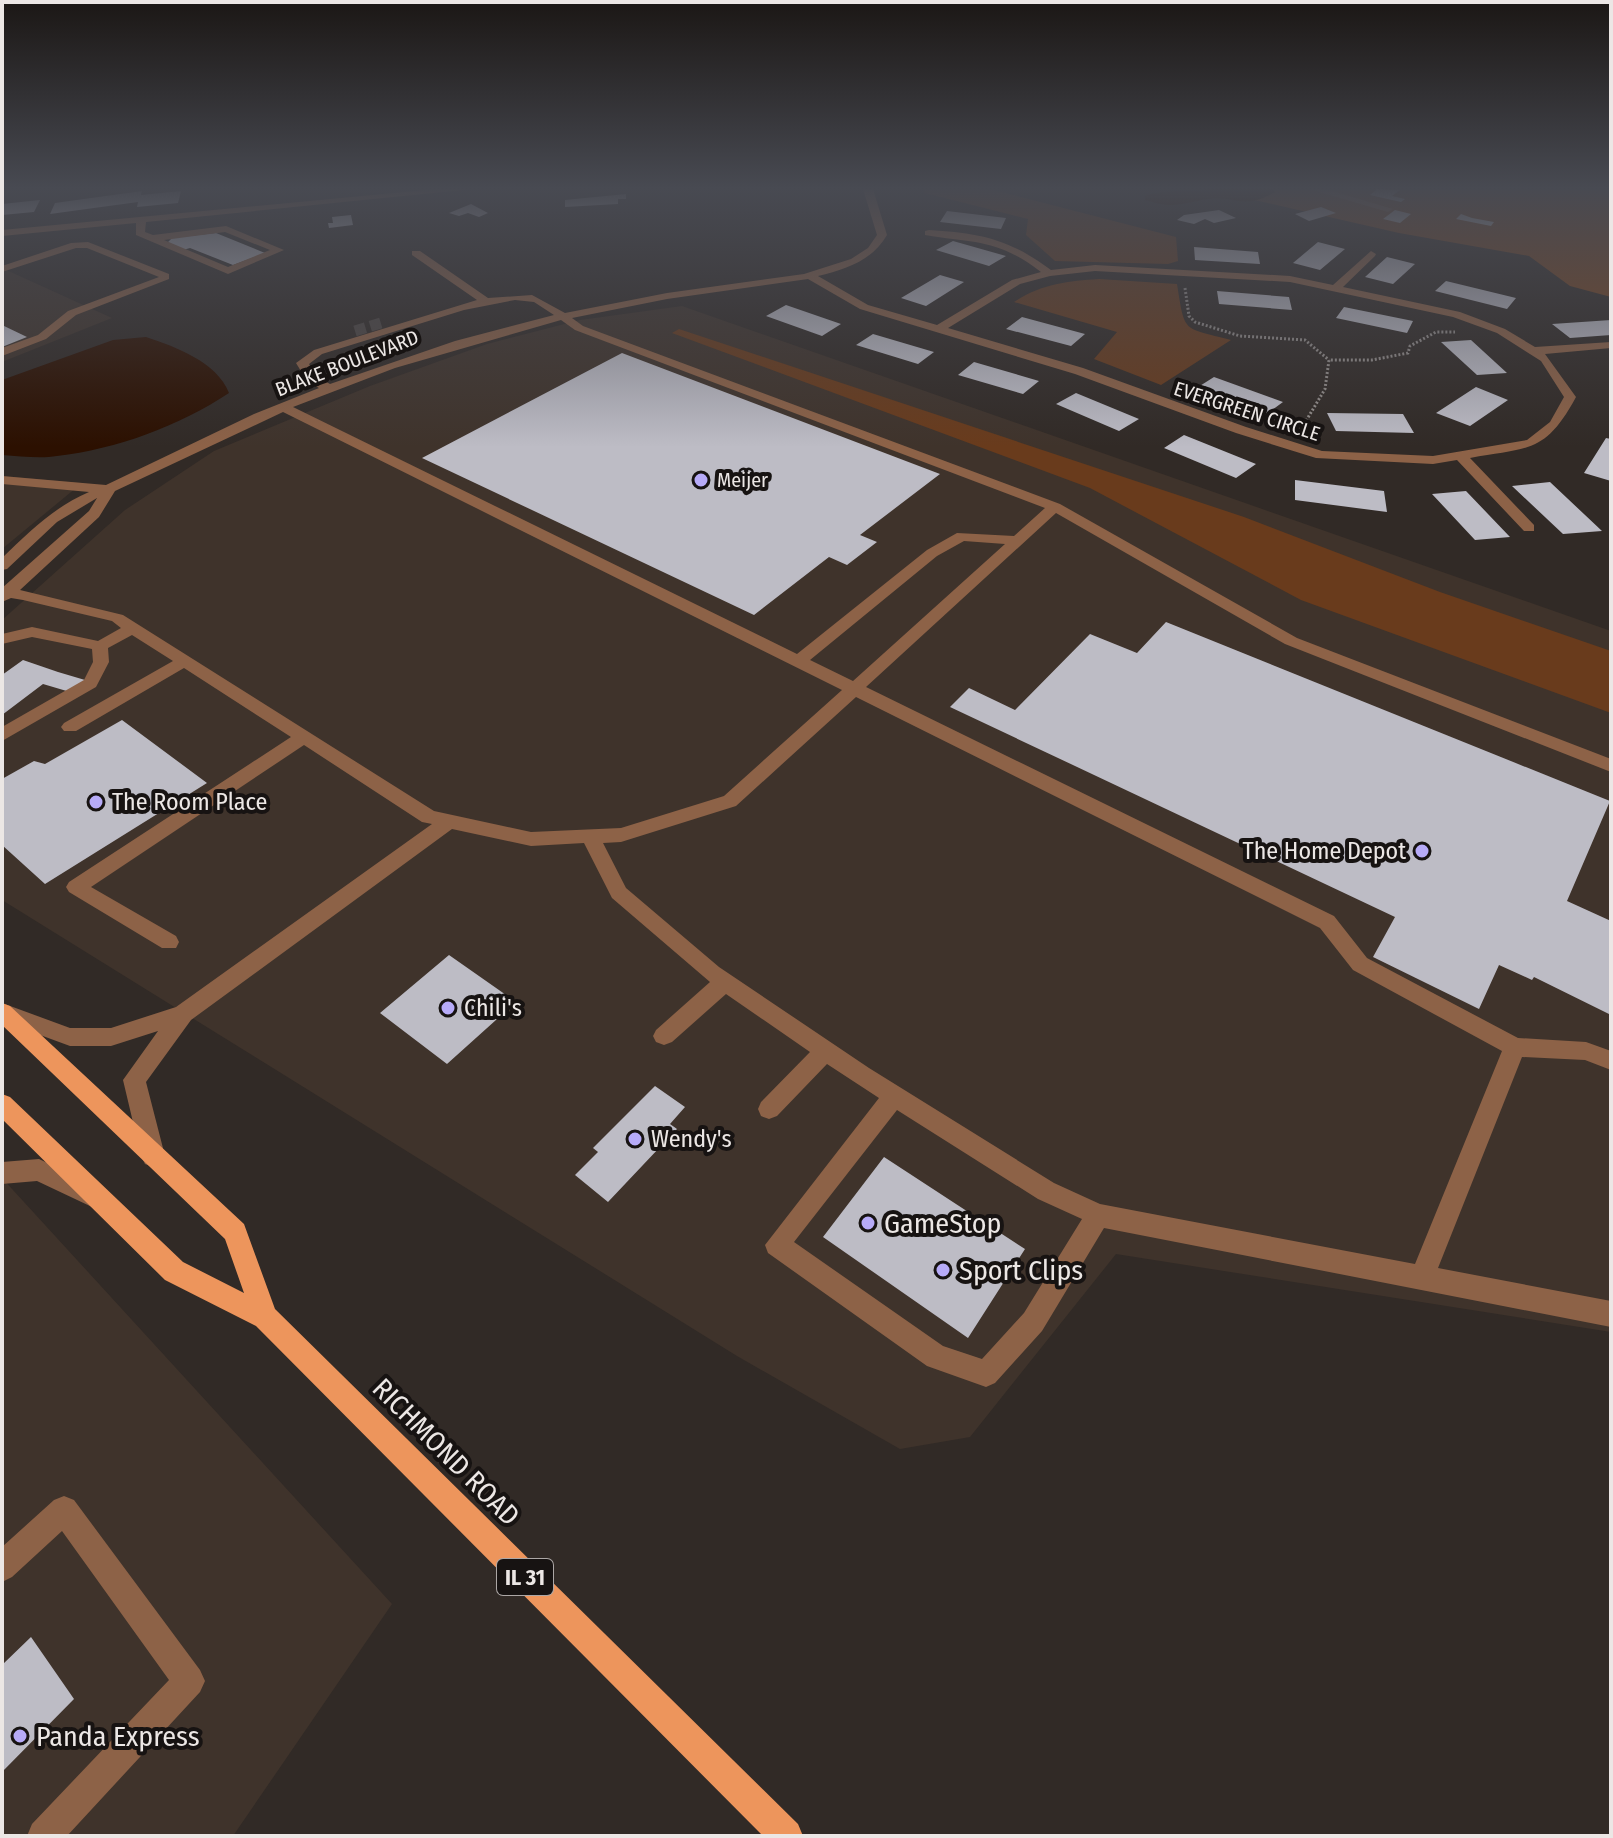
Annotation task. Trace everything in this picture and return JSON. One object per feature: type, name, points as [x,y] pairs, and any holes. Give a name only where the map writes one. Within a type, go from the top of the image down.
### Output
[{"type":"main road","name":"RICHMOND ROAD","points":[[2,1012],[235,1232],[265,1317]]},
{"type":"main road","name":"RICHMOND ROAD","points":[[2,1104],[174,1271],[265,1317],[786,1836]]},
{"type":"street","points":[[2,352],[42,337],[72,313],[164,279],[162,275]]},
{"type":"street","points":[[447,275],[485,301]]},
{"type":"street","name":"BLAKE BOULEVARD","points":[[2,566],[69,507],[109,490],[194,445],[331,389],[487,333],[670,296],[813,275]]},
{"type":"street","name":"EVERGREEN CIRCLE","points":[[939,329],[1016,282],[1042,275]]},
{"type":"street","name":"EVERGREEN CIRCLE","points":[[810,276],[864,307],[1079,371],[1321,455],[1433,460],[1531,443],[1555,424],[1570,397],[1545,359],[1491,327],[1456,314],[1290,279],[1215,275]]},
{"type":"street","points":[[1336,288],[1350,275]]},
{"type":"street","points":[[331,389],[311,378],[302,363],[318,352],[485,301],[516,295],[536,298],[579,328],[1055,507],[1291,641],[1611,766]]},
{"type":"street","points":[[381,323],[391,321],[402,326]]},
{"type":"street","points":[[348,343],[345,335],[355,331]]},
{"type":"street","points":[[1532,351],[1611,345]]},
{"type":"street","points":[[285,408],[1327,922],[1360,964],[1515,1047],[1586,1051],[1611,1061]]},
{"type":"street","points":[[1460,455],[1529,528]]},
{"type":"street","points":[[2,480],[109,490]]},
{"type":"street","name":"BLAKE BOULEVARD","points":[[4,595],[94,514],[109,490]]},
{"type":"street","points":[[4,595],[23,595],[117,618],[429,817],[531,839],[621,835],[730,801],[985,574],[1055,507]]},
{"type":"street","points":[[798,661],[932,553],[962,536],[1020,541]]},
{"type":"street","points":[[2,639],[32,632],[100,646],[132,628]]},
{"type":"street","points":[[2,735],[90,683],[101,662],[100,646]]},
{"type":"street","points":[[70,727],[185,661]]},
{"type":"street","points":[[169,942],[76,887],[304,737]]},
{"type":"street","points":[[153,1156],[134,1080],[183,1014],[450,821]]},
{"type":"street","points":[[590,836],[619,893],[726,983],[825,1052],[1046,1191],[1098,1215],[1611,1314]]},
{"type":"street","points":[[664,1036],[711,992],[726,983]]},
{"type":"street","points":[[2,1012],[70,1037],[111,1037],[183,1014]]},
{"type":"street","points":[[1422,1278],[1515,1047]]},
{"type":"street","points":[[769,1109],[825,1052]]},
{"type":"street","points":[[894,1096],[777,1245],[936,1357],[986,1374],[1033,1322],[1098,1215]]},
{"type":"street","points":[[2,1173],[39,1170],[95,1197]]},
{"type":"street","points":[[2,1567],[64,1510],[189,1681],[44,1836]]},
{"type":"path","points":[[1183,275],[1189,316],[1195,322],[1244,336],[1295,336],[1309,340],[1329,360],[1372,360],[1408,353],[1410,346],[1436,332],[1477,333],[1491,327]]},
{"type":"path","points":[[1290,446],[1325,389],[1329,360]]},
{"type":"shaded area","points":[[2,275],[17,275],[112,318],[2,362]]},
{"type":"shaded area","points":[[1555,275],[1611,275],[1611,297],[1570,286]]},
{"type":"shaded area","points":[[1099,279],[1177,284],[1182,312],[1189,326],[1231,340],[1161,385],[1094,359],[1117,332],[1014,302],[1055,284]]},
{"type":"shaded area","points":[[682,306],[1611,631],[1611,1332],[1116,1254],[970,1437],[900,1449],[737,1356],[2,900],[2,620],[125,510],[214,451],[370,386],[487,344],[580,320]]},
{"type":"shaded area","points":[[679,329],[1244,517],[1440,592],[1611,651],[1611,713],[1301,600],[1090,488],[672,333]]},
{"type":"shaded area","points":[[146,337],[205,364],[229,393],[168,426],[125,442],[50,457],[2,455],[2,380],[113,340]]},
{"type":"shaded area","points":[[2,476],[82,483],[2,549]]},
{"type":"shaded area","points":[[2,1178],[392,1604],[233,1836],[2,1836]]},
{"type":"building","points":[[940,275],[964,282],[926,306],[901,298]]},
{"type":"building","points":[[1367,275],[1403,275],[1393,284],[1365,277]]},
{"type":"building","points":[[1446,281],[1516,298],[1507,309],[1435,291]]},
{"type":"building","points":[[1217,291],[1289,297],[1292,310],[1219,304]]},
{"type":"building","points":[[786,305],[841,324],[822,336],[766,316]]},
{"type":"building","points":[[1344,307],[1413,321],[1407,333],[1336,318]]},
{"type":"building","points":[[1022,317],[1085,334],[1071,346],[1006,329]]},
{"type":"building","points":[[1611,320],[1611,335],[1570,338],[1552,324]]},
{"type":"building","points":[[2,325],[27,337],[2,347]]},
{"type":"building","points":[[873,334],[934,352],[918,364],[856,345]]},
{"type":"building","points":[[1471,340],[1507,373],[1477,375],[1441,342]]},
{"type":"building","name":"Meijer","points":[[622,353],[940,474],[860,535],[877,542],[847,565],[829,557],[754,615],[422,458]]},
{"type":"building","points":[[974,362],[1039,381],[1023,394],[958,375]]},
{"type":"building","points":[[1214,377],[1283,402],[1265,415],[1195,389]]},
{"type":"building","points":[[1476,387],[1508,400],[1470,426],[1436,413]]},
{"type":"building","points":[[1076,393],[1139,419],[1119,431],[1056,404]]},
{"type":"building","points":[[1327,413],[1403,414],[1414,433],[1336,431]]},
{"type":"building","points":[[1184,435],[1256,464],[1236,478],[1164,448]]},
{"type":"building","points":[[1606,438],[1611,439],[1611,481],[1584,473]]},
{"type":"building","points":[[1295,480],[1384,491],[1387,512],[1295,500]]},
{"type":"building","points":[[1550,482],[1602,531],[1563,534],[1512,486]]},
{"type":"building","points":[[1466,491],[1510,537],[1475,540],[1432,494]]},
{"type":"building","name":"The Home Depot","points":[[1166,622],[1610,801],[1567,901],[1611,921],[1611,1015],[1534,977],[1532,980],[1499,965],[1479,1009],[1373,957],[1395,917],[950,707],[969,688],[1015,710],[1090,634],[1137,653]]},
{"type":"building","points":[[23,660],[85,680],[70,692],[43,684],[2,715],[2,675]]},
{"type":"building","points":[[122,720],[207,783],[45,884],[2,845],[2,779],[34,761],[45,764]]},
{"type":"building","name":"Chili's","points":[[449,955],[516,1002],[447,1064],[380,1013]]},
{"type":"building","name":"Wendy's","points":[[655,1086],[685,1107],[670,1124],[677,1129],[608,1202],[575,1175],[598,1152],[593,1148]]},
{"type":"building","points":[[884,1157],[1025,1249],[968,1338],[823,1237]]},
{"type":"building","name":"Panda Express","points":[[31,1637],[74,1699],[2,1772],[2,1665]]},
{"type":"tunnel","points":[[355,331],[381,323]]},
{"type":"place","name":"Meijer","points":[[701,480]]},
{"type":"place","name":"The Room Place","points":[[96,802]]},
{"type":"place","name":"The Home Depot","points":[[1422,851]]},
{"type":"place","name":"Chili's","points":[[448,1008]]},
{"type":"place","name":"Wendy's","points":[[635,1139]]},
{"type":"place","name":"GameStop","points":[[868,1223]]},
{"type":"place","name":"Sport Clips","points":[[943,1270]]},
{"type":"place","name":"Panda Express","points":[[20,1736]]}]
